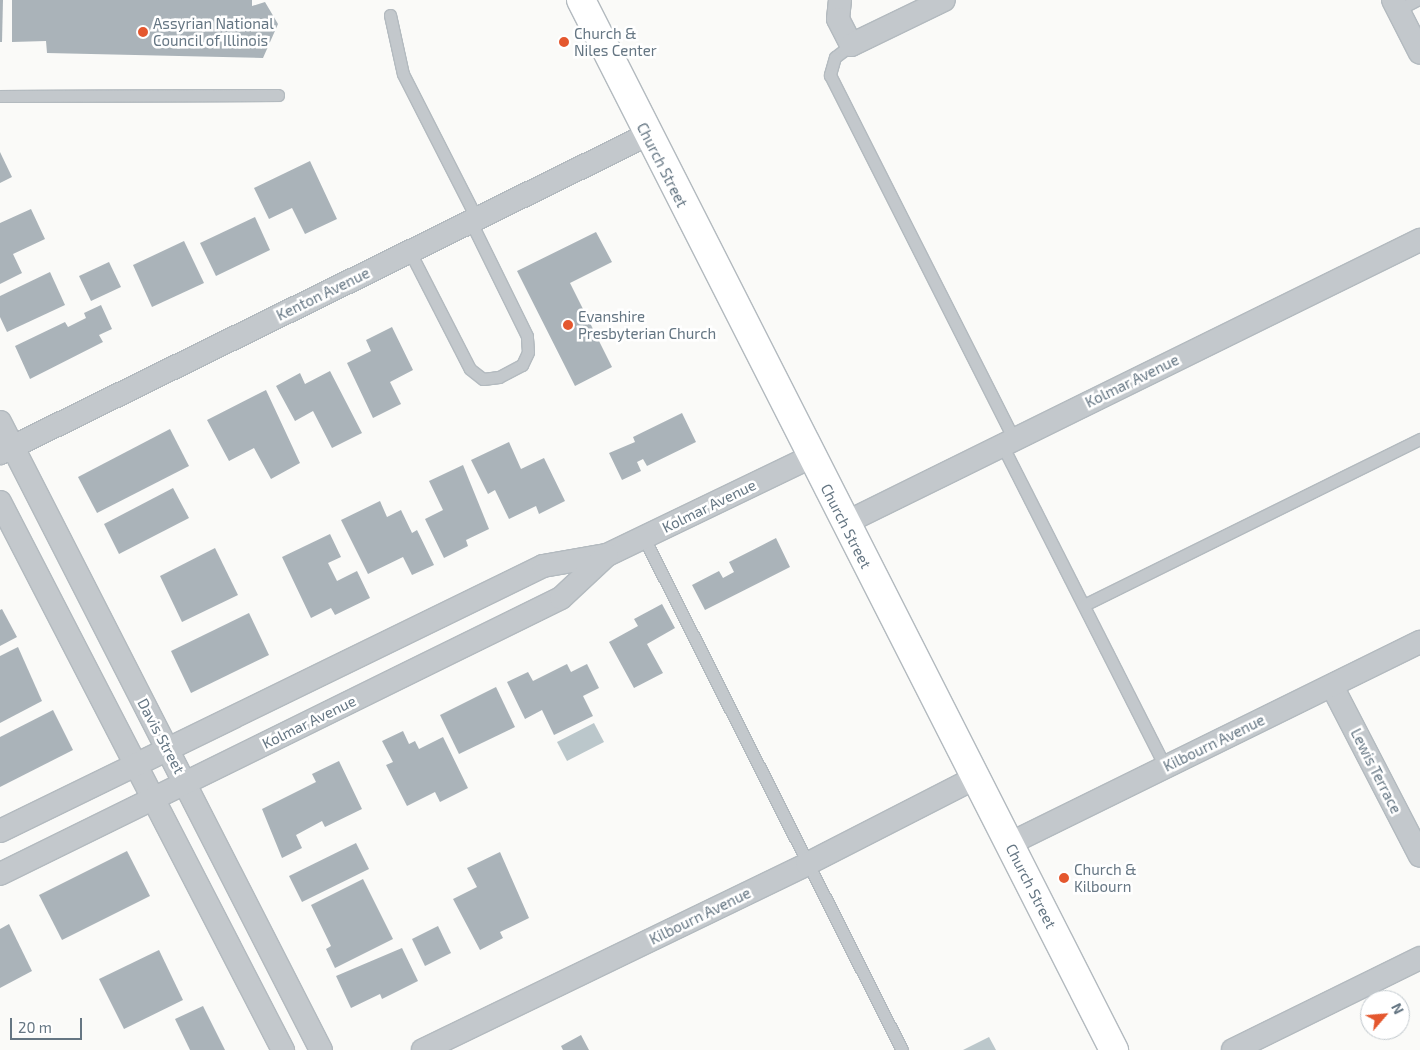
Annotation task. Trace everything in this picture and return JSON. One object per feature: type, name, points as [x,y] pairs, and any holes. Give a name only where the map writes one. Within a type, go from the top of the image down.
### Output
[{"type":"street","name":"Church Street","points":[[581,0],[647,135],[1114,1050]]},
{"type":"street","points":[[840,0],[838,19],[851,45],[944,0]]},
{"type":"street","points":[[1403,3],[1420,53]]},
{"type":"street","name":"Kenton Avenue","points":[[6,450],[647,135]]},
{"type":"street","name":"Kolmar Avenue","points":[[845,523],[1420,240]]},
{"type":"street","name":"Davis Street","points":[[0,422],[6,450],[186,783],[321,1050]]},
{"type":"street","name":"Kolmar Avenue","points":[[0,831],[543,566],[607,555],[811,456]]},
{"type":"street","points":[[0,502],[283,1050]]},
{"type":"street","name":"Kolmar Avenue","points":[[0,874],[562,598],[607,555]]},
{"type":"street","name":"Kilbourn Avenue","points":[[1009,844],[1420,642]]},
{"type":"street","name":"Lewis Terrace","points":[[1332,686],[1420,856]]},
{"type":"street","name":"Kilbourn Avenue","points":[[423,1050],[807,864],[975,778]]},
{"type":"street","points":[[1233,1050],[1420,958]]},
{"type":"lane","points":[[390,15],[403,74],[474,220],[527,336],[528,352],[522,365],[499,377],[483,379],[470,369],[410,252]]},
{"type":"lane","points":[[851,45],[835,57],[830,75],[1008,442],[1084,605],[1165,766]]},
{"type":"lane","points":[[0,96],[278,95]]},
{"type":"lane","points":[[1084,605],[1420,439]]},
{"type":"lane","points":[[644,538],[902,1050]]},
{"type":"shaded area","points":[[594,723],[604,742],[567,761],[557,742]]},
{"type":"shaded area","points":[[989,1037],[996,1050],[963,1050]]},
{"type":"building","points":[[0,0],[3,0],[2,42],[0,42]]},
{"type":"building","name":"Assyrian National Council of Illinois","points":[[12,0],[252,0],[252,6],[265,2],[278,24],[263,58],[47,53],[46,41],[12,42]]},
{"type":"building","points":[[0,152],[12,177],[0,183]]},
{"type":"building","points":[[310,161],[337,219],[305,234],[292,208],[269,219],[254,188]]},
{"type":"building","points":[[31,209],[45,239],[13,254],[22,273],[0,284],[0,223]]},
{"type":"building","points":[[255,217],[270,250],[216,276],[200,243]]},
{"type":"building","name":"Evanshire Presbyterian Church","points":[[596,232],[612,262],[570,283],[612,367],[575,386],[517,271]]},
{"type":"building","points":[[184,241],[204,283],[152,307],[133,265]]},
{"type":"building","points":[[109,262],[121,287],[91,301],[79,276]]},
{"type":"building","points":[[50,272],[65,305],[7,332],[0,317],[0,296]]},
{"type":"building","points":[[101,305],[112,329],[99,335],[103,342],[30,379],[15,346],[65,322],[68,327],[86,318],[84,313]]},
{"type":"building","points":[[392,327],[413,370],[390,382],[401,404],[373,418],[347,363],[371,351],[366,340]]},
{"type":"building","points":[[330,371],[362,433],[332,448],[313,411],[295,421],[276,386],[300,373],[305,384]]},
{"type":"building","points":[[266,390],[300,463],[271,479],[254,448],[229,461],[207,420]]},
{"type":"building","points":[[682,413],[696,442],[647,466],[643,459],[637,462],[641,471],[622,480],[609,453],[635,442],[633,437]]},
{"type":"building","points":[[170,429],[189,466],[97,513],[78,477]]},
{"type":"building","points":[[509,442],[521,469],[544,458],[565,501],[539,514],[536,506],[509,519],[495,490],[488,494],[471,460]]},
{"type":"building","points":[[463,465],[489,529],[466,540],[468,546],[444,558],[425,519],[443,510],[429,481]]},
{"type":"building","points":[[173,488],[189,518],[119,554],[104,524]]},
{"type":"building","points":[[380,501],[387,517],[401,510],[412,533],[417,530],[434,565],[412,575],[403,557],[368,574],[341,520]]},
{"type":"building","points":[[330,534],[341,557],[328,563],[337,581],[357,571],[370,598],[335,615],[331,608],[311,618],[282,557]]},
{"type":"building","points":[[776,538],[790,567],[705,610],[692,585],[719,571],[723,578],[734,572],[729,562]]},
{"type":"building","points":[[215,548],[238,595],[182,622],[160,576]]},
{"type":"building","points":[[662,604],[675,628],[647,644],[663,673],[634,688],[609,642],[638,626],[634,619]]},
{"type":"building","points":[[2,609],[17,637],[0,646],[0,610]]},
{"type":"building","points":[[249,613],[269,655],[191,693],[171,651]]},
{"type":"building","points":[[18,647],[42,701],[0,723],[0,656]]},
{"type":"building","points":[[567,664],[571,672],[587,664],[599,688],[583,696],[593,716],[554,735],[542,710],[525,719],[507,682],[528,672],[533,681]]},
{"type":"building","points":[[496,687],[515,727],[459,754],[440,715]]},
{"type":"building","points":[[53,710],[73,750],[0,787],[0,737]]},
{"type":"building","points":[[403,731],[409,744],[415,741],[419,749],[443,737],[468,788],[440,802],[435,792],[407,806],[386,765],[393,762],[382,741]]},
{"type":"building","points":[[339,761],[362,809],[325,827],[322,821],[296,835],[302,848],[282,858],[262,809],[316,782],[312,774]]},
{"type":"building","points":[[356,843],[369,869],[302,902],[289,876]]},
{"type":"building","points":[[127,851],[150,896],[62,940],[39,895]]},
{"type":"building","points":[[500,852],[529,918],[500,932],[503,938],[480,950],[453,899],[477,887],[467,868]]},
{"type":"building","points":[[363,879],[393,939],[335,968],[326,949],[331,946],[311,905]]},
{"type":"building","points":[[9,924],[32,971],[0,988],[0,929]]},
{"type":"building","points":[[438,926],[451,953],[425,966],[412,939]]},
{"type":"building","points":[[402,948],[418,981],[382,999],[380,994],[351,1008],[336,976]]},
{"type":"building","points":[[159,950],[183,1000],[124,1029],[99,979]]},
{"type":"building","points":[[203,1006],[225,1050],[190,1050],[175,1019]]},
{"type":"building","points":[[581,1035],[589,1050],[563,1050],[561,1046]]},
{"type":"place","name":"Assyrian National Council of Illinois","points":[[143,32]]},
{"type":"place","name":"Church & Niles Center","points":[[564,42]]},
{"type":"place","name":"Evanshire Presbyterian Church","points":[[568,325]]},
{"type":"place","name":"Church & Kilbourn","points":[[1064,878]]}]
